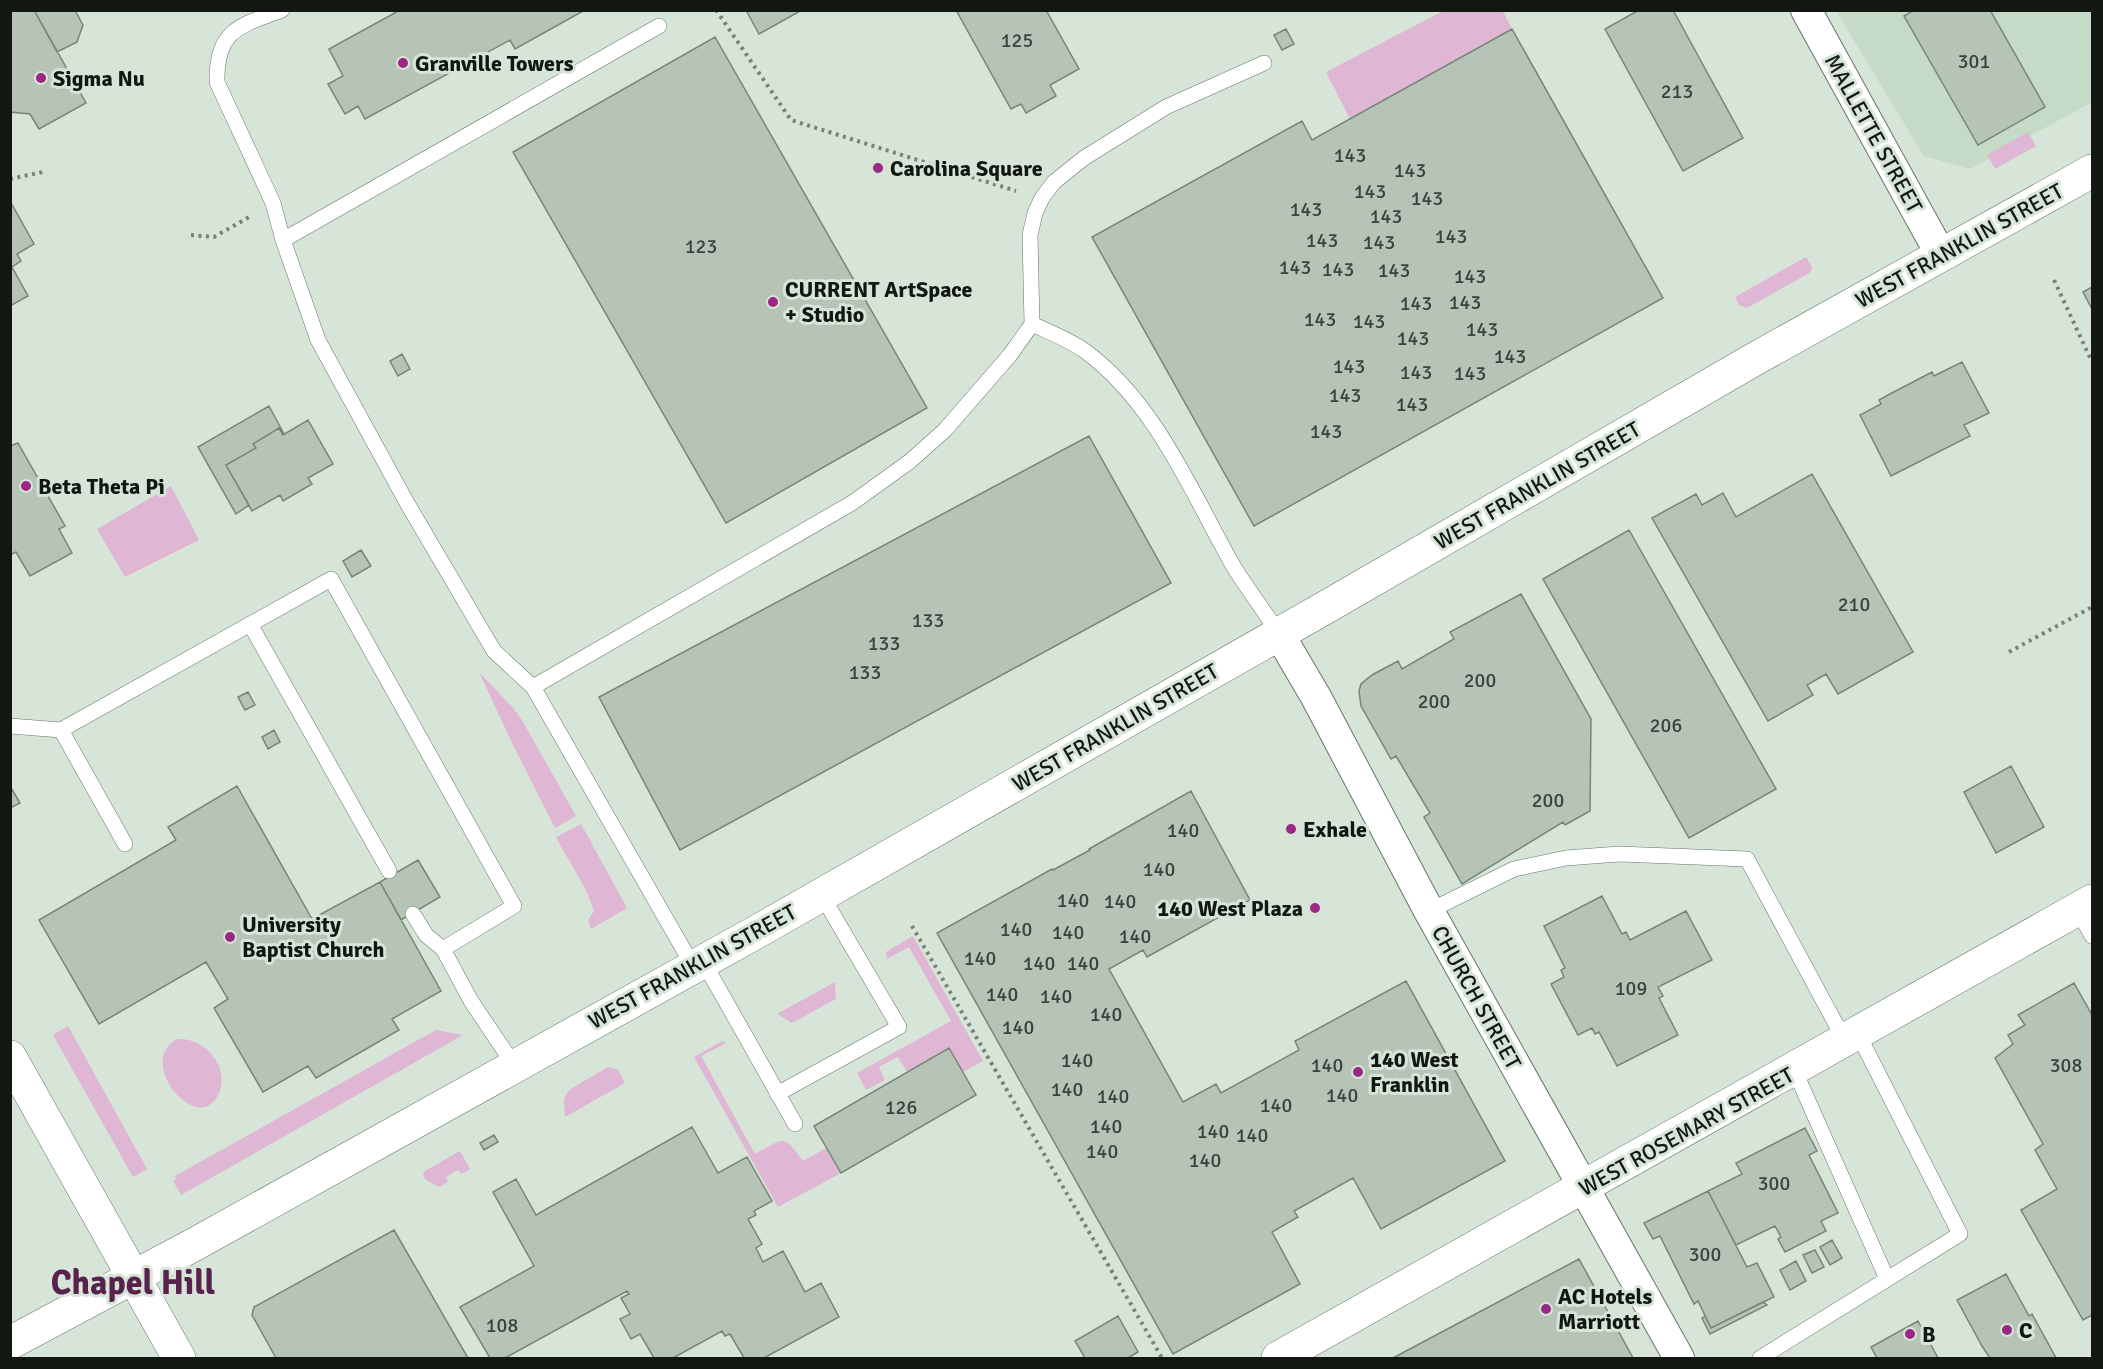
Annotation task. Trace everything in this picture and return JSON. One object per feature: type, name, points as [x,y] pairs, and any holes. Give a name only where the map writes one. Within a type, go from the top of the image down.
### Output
[{"type":"main road","name":"WEST FRANKLIN STREET","points":[[10,1343],[135,1277],[821,894],[1279,634],[1753,360],[2092,171]]},
{"type":"main road","name":"WEST ROSEMARY STREET","points":[[1278,1359],[1851,1037],[2088,916]]},
{"type":"main road","points":[[10,1057],[179,1359]]},
{"type":"street","name":"MALLETTE STREET","points":[[1806,10],[1941,255]]},
{"type":"street","name":"CHURCH STREET","points":[[1279,634],[1316,697],[1429,911],[1679,1359]]},
{"type":"lane","points":[[282,10],[237,29],[224,41],[216,62],[217,81],[273,203],[283,240],[318,339],[407,503],[494,651],[533,687],[795,1124]]},
{"type":"lane","points":[[283,240],[659,26]]},
{"type":"lane","points":[[533,687],[852,503],[909,462],[945,430],[1010,355],[1032,324],[1030,235],[1038,206],[1054,182],[1084,158],[1166,107],[1264,63]]},
{"type":"lane","points":[[1032,324],[1083,350],[1111,372],[1129,392],[1182,472],[1236,571],[1279,634]]},
{"type":"lane","points":[[10,726],[61,730],[330,579],[514,906],[443,949]]},
{"type":"lane","points":[[250,624],[389,872]]},
{"type":"lane","points":[[61,730],[125,844]]},
{"type":"lane","points":[[1429,911],[1514,869],[1566,858],[1619,854],[1747,859],[1851,1037],[1960,1234],[1760,1359]]},
{"type":"lane","points":[[777,1094],[899,1028],[821,894]]},
{"type":"lane","points":[[413,914],[426,935],[443,949],[471,1001],[514,1065]]},
{"type":"lane","points":[[1794,1069],[1887,1279]]},
{"type":"path","points":[[716,10],[791,120],[1017,191]]},
{"type":"path","points":[[10,179],[43,172]]},
{"type":"path","points":[[191,234],[214,237],[238,222]]},
{"type":"path","points":[[2054,280],[2092,362]]},
{"type":"path","points":[[2009,652],[2092,607]]},
{"type":"path","points":[[912,926],[1162,1359]]},
{"type":"shaded area","points":[[1443,11],[1503,11],[1512,29],[1350,119],[1326,72]]},
{"type":"shaded area","points":[[1836,11],[2092,11],[2092,102],[1970,169],[1924,156]]},
{"type":"shaded area","points":[[2028,132],[2036,146],[1995,169],[1987,155]]},
{"type":"shaded area","points":[[1806,257],[1812,267],[1811,272],[1747,308],[1739,305],[1735,297]]},
{"type":"shaded area","points":[[171,486],[199,540],[125,577],[97,529]]},
{"type":"shaded area","points":[[479,672],[522,720],[576,816],[555,828]]},
{"type":"shaded area","points":[[581,824],[627,908],[591,929],[588,920],[594,911],[591,902],[556,837]]},
{"type":"shaded area","points":[[913,936],[983,1061],[963,1072],[949,1048],[907,1072],[898,1057],[879,1067],[885,1080],[866,1090],[857,1073],[951,1021],[909,947],[887,959],[886,952]]},
{"type":"shaded area","points":[[835,982],[836,999],[792,1023],[777,1014]]},
{"type":"shaded area","points":[[68,1026],[147,1169],[133,1177],[53,1035]]},
{"type":"shaded area","points":[[436,1030],[463,1035],[181,1195],[173,1181],[176,1179],[175,1176]]},
{"type":"shaded area","points":[[178,1039],[197,1043],[213,1056],[218,1064],[222,1083],[219,1093],[210,1105],[198,1107],[185,1102],[174,1092],[166,1078],[163,1063],[166,1049]]},
{"type":"shaded area","points":[[722,1041],[726,1043],[701,1056],[755,1154],[782,1141],[791,1146],[803,1161],[826,1148],[841,1173],[778,1207],[694,1057]]},
{"type":"shaded area","points":[[608,1067],[618,1070],[625,1083],[565,1117],[564,1099],[569,1090]]},
{"type":"shaded area","points":[[460,1151],[470,1169],[461,1174],[458,1170],[446,1177],[448,1182],[439,1187],[426,1180],[423,1175],[425,1171]]},
{"type":"building","name":"Sigma Nu","points":[[10,10],[34,10],[86,103],[39,129],[30,114],[10,112]]},
{"type":"building","points":[[34,10],[75,10],[83,25],[77,42],[57,52]]},
{"type":"building","name":"Granville Towers","points":[[400,10],[585,10],[515,49],[510,40],[365,119],[358,106],[345,114],[328,84],[343,76],[329,49]]},
{"type":"building","points":[[746,10],[802,10],[759,34]]},
{"type":"building","points":[[956,10],[1046,10],[1079,69],[1050,85],[1056,96],[1026,113],[1021,104],[1011,109]]},
{"type":"building","points":[[1639,10],[1673,10],[1743,138],[1683,171],[1605,29]]},
{"type":"building","points":[[1914,10],[1990,10],[2045,107],[1978,145],[1904,16]]},
{"type":"building","points":[[1286,29],[1294,44],[1282,50],[1274,35]]},
{"type":"building","points":[[1512,29],[1663,298],[1254,526],[1092,237],[1302,121],[1312,140]]},
{"type":"building","points":[[715,37],[927,408],[726,523],[513,152]]},
{"type":"building","points":[[10,201],[34,244],[17,254],[21,261],[12,267],[28,296],[10,306]]},
{"type":"building","points":[[2092,287],[2092,309],[2083,292]]},
{"type":"building","points":[[402,354],[410,369],[398,376],[390,361]]},
{"type":"building","points":[[1962,362],[1989,413],[1964,425],[1970,436],[1891,476],[1860,415],[1881,404],[1879,400],[1932,372],[1934,376]]},
{"type":"building","points":[[269,406],[284,434],[279,428],[253,444],[256,448],[226,465],[249,505],[236,514],[198,447]]},
{"type":"building","points":[[308,420],[333,464],[308,478],[312,484],[283,501],[280,495],[252,511],[226,465],[256,448],[253,444],[279,428],[283,435]]},
{"type":"building","points":[[1089,436],[1171,583],[680,850],[599,697]]},
{"type":"building","name":"Beta Theta Pi","points":[[18,443],[65,526],[59,529],[72,553],[30,576],[16,552],[10,555],[10,446]]},
{"type":"building","points":[[1812,474],[1913,652],[1838,694],[1826,674],[1807,685],[1813,695],[1768,721],[1652,518],[1696,494],[1702,505],[1723,493],[1736,517]]},
{"type":"building","points":[[1629,530],[1776,789],[1689,838],[1543,579]]},
{"type":"building","points":[[361,550],[371,566],[352,577],[343,561]]},
{"type":"building","points":[[1521,594],[1591,719],[1590,811],[1565,825],[1563,822],[1462,884],[1424,817],[1430,813],[1396,756],[1391,759],[1361,706],[1359,691],[1361,684],[1372,675],[1398,661],[1402,669],[1454,639],[1450,632]]},
{"type":"building","points":[[248,692],[255,705],[245,710],[238,697]]},
{"type":"building","points":[[274,730],[280,742],[268,749],[262,737]]},
{"type":"building","points":[[2011,766],[2044,827],[1996,853],[1964,792]]},
{"type":"building","points":[[10,786],[20,803],[10,808]]},
{"type":"building","name":"University Baptist Church","points":[[237,786],[312,919],[380,882],[441,991],[392,1019],[399,1030],[316,1078],[308,1066],[263,1092],[214,1008],[228,999],[206,962],[99,1024],[39,920],[176,840],[168,827]]},
{"type":"building","name":"140 West Franklin","points":[[1191,791],[1250,900],[1147,957],[1143,950],[1109,969],[1183,1102],[1216,1084],[1221,1093],[1299,1050],[1295,1041],[1406,981],[1505,1161],[1381,1229],[1353,1178],[1294,1211],[1298,1217],[1272,1232],[1300,1284],[1173,1354],[937,933],[1090,850]]},
{"type":"building","points":[[418,860],[440,897],[401,920],[380,882]]},
{"type":"building","points":[[1602,896],[1622,934],[1626,932],[1630,940],[1686,911],[1712,960],[1658,987],[1663,996],[1659,998],[1678,1035],[1617,1066],[1599,1032],[1595,1034],[1592,1028],[1578,1035],[1551,984],[1564,977],[1561,970],[1565,968],[1544,926]]},
{"type":"building","points":[[2074,983],[2092,1015],[2092,1315],[2083,1320],[2021,1210],[2057,1189],[2035,1150],[2043,1144],[1995,1058],[2013,1044],[2008,1035],[2025,1025],[2018,1015]]},
{"type":"building","points":[[949,1048],[976,1095],[841,1173],[814,1126]]},
{"type":"building","points":[[692,1127],[718,1173],[747,1157],[772,1201],[754,1211],[756,1215],[748,1219],[762,1244],[756,1248],[763,1262],[783,1251],[805,1292],[821,1283],[839,1317],[764,1358],[744,1358],[730,1334],[725,1336],[722,1331],[673,1358],[654,1358],[640,1334],[631,1339],[620,1319],[630,1314],[621,1298],[629,1294],[627,1291],[505,1358],[490,1358],[460,1307],[534,1266],[493,1192],[516,1179],[536,1215]]},
{"type":"building","points":[[1805,1128],[1817,1151],[1809,1155],[1838,1213],[1821,1221],[1826,1231],[1785,1252],[1778,1239],[1781,1237],[1775,1226],[1736,1245],[1708,1191],[1742,1174],[1736,1163]]},
{"type":"building","points":[[494,1135],[498,1142],[484,1150],[480,1143]]},
{"type":"building","points":[[1708,1191],[1747,1267],[1757,1263],[1774,1297],[1711,1328],[1698,1301],[1694,1304],[1660,1236],[1653,1239],[1644,1223]]},
{"type":"building","points":[[394,1230],[468,1358],[276,1358],[252,1315],[254,1307]]},
{"type":"building","points":[[1832,1240],[1842,1258],[1830,1265],[1820,1247]]},
{"type":"building","points":[[1815,1250],[1824,1267],[1812,1273],[1803,1255]]},
{"type":"building","name":"AC Hotels Marriott","points":[[1579,1259],[1633,1358],[1393,1358]]},
{"type":"building","points":[[1796,1261],[1806,1281],[1790,1290],[1780,1270]]},
{"type":"building","name":"C","points":[[2006,1274],[2029,1316],[2032,1314],[2056,1358],[1990,1358],[1982,1346],[1957,1300]]},
{"type":"building","points":[[1763,1302],[1767,1305],[1710,1334],[1702,1318],[1705,1316],[1711,1328]]},
{"type":"building","points":[[1118,1316],[1138,1352],[1128,1358],[1085,1358],[1075,1341]]},
{"type":"building","name":"B","points":[[1918,1321],[1938,1358],[1877,1358],[1871,1347]]},
{"type":"place","name":"Granville Towers","points":[[403,63]]},
{"type":"place","name":"Sigma Nu","points":[[41,78]]},
{"type":"place","name":"Carolina Square","points":[[878,168]]},
{"type":"place","name":"CURRENT ArtSpace + Studio","points":[[773,302]]},
{"type":"place","name":"Beta Theta Pi","points":[[26,486]]},
{"type":"place","name":"Exhale","points":[[1291,829]]},
{"type":"place","name":"140 West Plaza","points":[[1315,908]]},
{"type":"place","name":"University Baptist Church","points":[[230,937]]},
{"type":"place","name":"140 West Franklin","points":[[1358,1072]]},
{"type":"place","name":"AC Hotels Marriott","points":[[1546,1309]]},
{"type":"place","name":"C","points":[[2007,1330]]},
{"type":"place","name":"B","points":[[1910,1334]]},
{"type":"district","name":"Chapel Hill","points":[[133,1282]]}]
